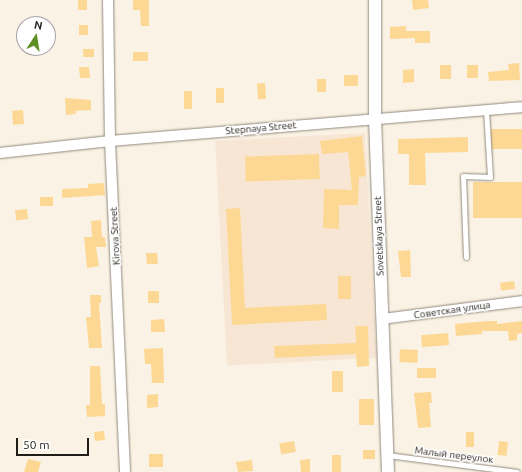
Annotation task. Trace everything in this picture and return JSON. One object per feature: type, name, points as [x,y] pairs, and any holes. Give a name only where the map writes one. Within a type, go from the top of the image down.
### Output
[{"type":"street","name":"Kirova Street","points":[[108,0],[110,141],[125,472]]},
{"type":"street","name":"Sovetskaya Street","points":[[375,0],[375,118],[388,472]]},
{"type":"street","name":"Stepnaya Street","points":[[0,153],[110,141],[522,107]]},
{"type":"street","name":"Советская улица","points":[[382,319],[522,301]]},
{"type":"lane","points":[[466,257],[463,176],[490,177],[486,110]]},
{"type":"lane","name":"Малый переулок","points":[[388,455],[517,472]]},
{"type":"shaded area","points":[[365,133],[377,358],[227,366],[215,141]]},
{"type":"building","points":[[78,0],[87,0],[87,10],[78,10]]},
{"type":"building","points":[[133,0],[149,0],[149,26],[141,26],[140,10],[133,10]]},
{"type":"building","points":[[412,0],[428,0],[429,8],[413,10]]},
{"type":"building","points":[[79,25],[88,25],[88,35],[79,35]]},
{"type":"building","points":[[406,26],[406,31],[430,31],[430,43],[415,43],[415,38],[390,39],[390,27]]},
{"type":"building","points":[[83,49],[94,49],[94,57],[83,57]]},
{"type":"building","points":[[133,52],[148,52],[148,61],[133,61]]},
{"type":"building","points":[[519,63],[520,80],[489,81],[488,72],[509,70],[508,64]]},
{"type":"building","points":[[440,65],[451,65],[451,79],[440,79]]},
{"type":"building","points":[[467,65],[478,65],[478,78],[467,78]]},
{"type":"building","points":[[79,67],[89,67],[90,78],[80,78]]},
{"type":"building","points":[[414,69],[414,82],[403,83],[403,70]]},
{"type":"building","points":[[344,75],[358,75],[358,86],[344,86]]},
{"type":"building","points":[[317,79],[326,79],[326,92],[317,92]]},
{"type":"building","points":[[265,83],[266,99],[258,100],[257,84]]},
{"type":"building","points":[[216,88],[224,88],[224,103],[216,103]]},
{"type":"building","points":[[184,91],[192,91],[192,109],[184,109]]},
{"type":"building","points":[[65,98],[91,100],[91,110],[75,111],[76,114],[66,115]]},
{"type":"building","points":[[23,110],[24,124],[13,125],[12,111]]},
{"type":"building","points":[[491,129],[522,129],[522,149],[491,149]]},
{"type":"building","points":[[362,136],[366,176],[359,177],[358,205],[339,205],[339,229],[323,228],[324,189],[352,190],[348,152],[322,154],[320,141]]},
{"type":"building","points":[[468,137],[468,152],[425,153],[426,185],[409,185],[409,154],[398,154],[398,139]]},
{"type":"building","points":[[319,154],[320,179],[246,182],[245,157]]},
{"type":"building","points":[[473,182],[522,182],[522,218],[473,218]]},
{"type":"building","points":[[104,183],[105,195],[62,198],[62,189],[88,188],[88,184]]},
{"type":"building","points":[[40,197],[53,197],[53,206],[40,206]]},
{"type":"building","points":[[240,208],[245,308],[326,304],[327,320],[232,325],[226,209]]},
{"type":"building","points":[[27,209],[28,219],[16,220],[15,210]]},
{"type":"building","points":[[101,220],[102,237],[105,237],[106,247],[96,247],[99,266],[87,268],[84,237],[92,237],[91,221]]},
{"type":"building","points":[[410,250],[411,277],[401,277],[398,251]]},
{"type":"building","points":[[146,253],[157,253],[158,264],[147,264]]},
{"type":"building","points":[[338,276],[351,276],[351,299],[338,299]]},
{"type":"building","points":[[514,281],[515,289],[501,291],[500,283]]},
{"type":"building","points":[[148,291],[159,291],[159,303],[148,303]]},
{"type":"building","points":[[90,295],[101,295],[101,303],[99,303],[102,348],[89,348],[86,317],[91,317]]},
{"type":"building","points":[[164,319],[165,332],[151,332],[151,320]]},
{"type":"building","points":[[497,321],[497,324],[522,321],[522,333],[517,334],[517,340],[509,341],[508,331],[482,331],[482,334],[456,336],[455,324]]},
{"type":"building","points":[[355,326],[368,326],[369,366],[357,367],[356,354],[275,358],[274,346],[356,343]]},
{"type":"building","points":[[448,333],[449,345],[422,347],[421,335]]},
{"type":"building","points":[[163,348],[164,383],[152,383],[151,364],[145,364],[144,349]]},
{"type":"building","points":[[400,349],[418,350],[417,363],[399,362]]},
{"type":"building","points":[[90,366],[100,366],[102,404],[105,404],[105,416],[87,417],[86,405],[90,405]]},
{"type":"building","points":[[417,368],[436,368],[436,378],[417,378]]},
{"type":"building","points":[[332,371],[343,371],[343,392],[332,392]]},
{"type":"building","points":[[431,392],[432,403],[429,403],[431,427],[418,428],[414,393]]},
{"type":"building","points":[[158,394],[158,407],[147,408],[147,395]]},
{"type":"building","points":[[359,399],[374,399],[374,425],[359,425]]},
{"type":"building","points":[[104,431],[105,440],[95,441],[94,432]]},
{"type":"building","points":[[466,432],[474,432],[474,447],[466,447]]},
{"type":"building","points":[[294,441],[296,452],[281,454],[279,444]]},
{"type":"building","points":[[499,441],[508,442],[506,456],[498,455]]},
{"type":"building","points":[[363,450],[375,450],[375,459],[363,459]]},
{"type":"building","points":[[149,454],[163,454],[163,467],[149,467]]},
{"type":"building","points":[[332,455],[341,455],[341,472],[332,472]]},
{"type":"building","points":[[28,459],[41,462],[38,472],[24,472]]},
{"type":"building","points":[[310,459],[310,472],[301,472],[300,460]]},
{"type":"building","points":[[252,460],[253,471],[238,472],[236,462]]}]
